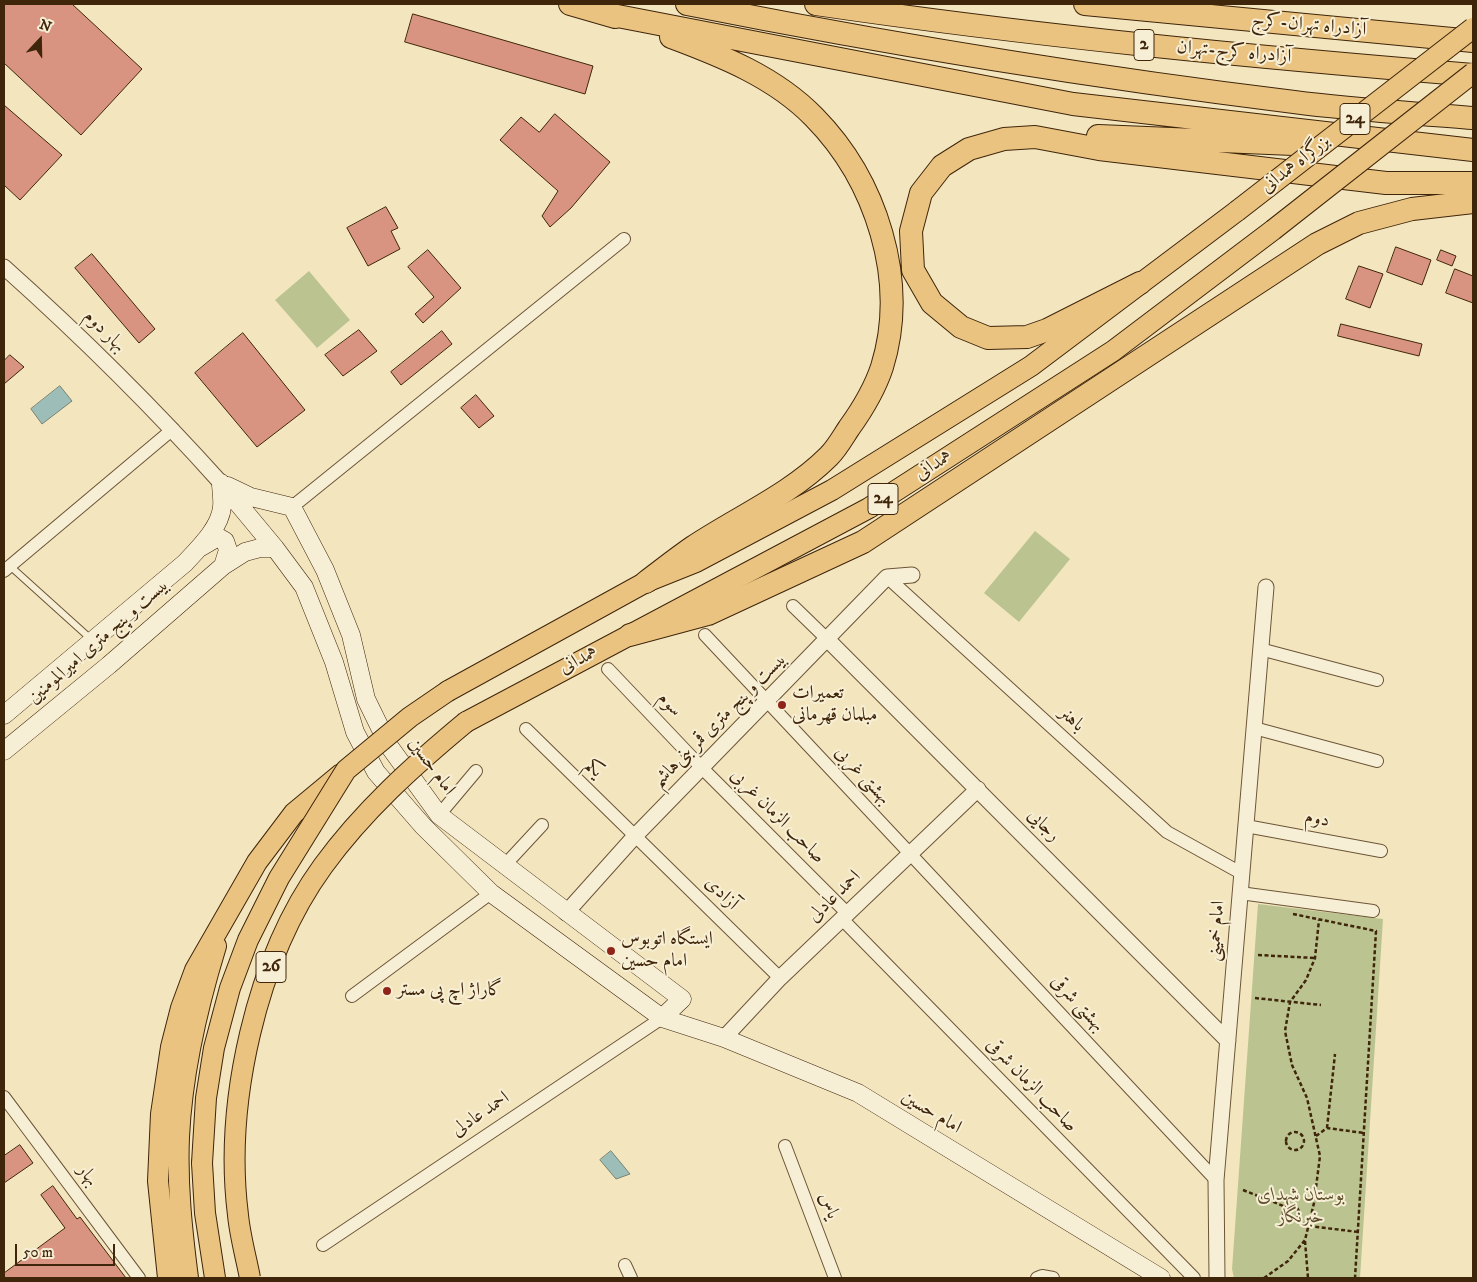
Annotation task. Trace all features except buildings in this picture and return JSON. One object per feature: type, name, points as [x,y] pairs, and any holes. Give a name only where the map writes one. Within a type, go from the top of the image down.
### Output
[{"type":"highway","points":[[570,4],[602,13],[707,50],[763,77],[812,115],[836,141],[859,179],[878,221],[888,258],[891,324],[882,368],[861,410],[830,455],[789,489],[692,548],[646,582]]},
{"type":"highway","points":[[687,4],[931,50],[1114,79],[1296,103],[1473,118]]},
{"type":"highway","name":"آزادراه کرج-تهران","points":[[816,4],[964,26],[1101,41],[1473,74]]},
{"type":"highway","name":"آزادراه تهران-کرج","points":[[1085,4],[1473,41]]},
{"type":"highway","points":[[602,13],[1073,104],[1473,150]]},
{"type":"highway","name":"بزرگراه همدانی","points":[[1140,282],[1237,211],[1473,28]]},
{"type":"highway","name":"بزرگراه همدانی","points":[[1272,230],[1473,74]]},
{"type":"highway","points":[[1140,282],[1047,330],[1027,337],[988,338],[961,327],[932,304],[914,270],[911,231],[921,194],[942,166],[969,149],[1004,139],[1107,136],[1252,144],[1437,147]]},
{"type":"highway","points":[[1036,137],[1099,149],[1386,183],[1473,183]]},
{"type":"highway","points":[[630,635],[708,614],[863,542],[1316,244],[1359,223],[1412,209],[1473,202]]},
{"type":"highway","name":"همدانی","points":[[466,722],[869,508],[1113,351],[1272,230]]},
{"type":"highway","name":"همدانی","points":[[448,691],[646,582],[696,562],[832,490],[1031,366],[1140,282]]},
{"type":"highway","name":"26","points":[[215,1278],[205,1212],[202,1163],[206,1098],[214,1048],[230,988],[248,940],[278,878],[346,770],[410,717],[448,691]]},
{"type":"highway","name":"26","points":[[250,1278],[238,1215],[236,1132],[240,1076],[264,985],[303,897],[323,866],[369,810],[414,765],[466,722]]},
{"type":"highway","points":[[168,1278],[158,1181],[161,1114],[165,1080],[181,1008],[195,970],[257,862],[294,813],[346,770]]},
{"type":"highway","points":[[188,1278],[180,1215],[179,1137],[193,1030],[226,913]]},
{"type":"main road","name":"امام حسین","points":[[221,482],[251,497],[292,507],[325,570],[351,635],[370,707],[389,746],[440,815],[504,866],[682,999],[662,1018]]},
{"type":"main road","name":"امام حسین","points":[[221,482],[304,587],[334,662],[355,732],[376,772],[423,826],[491,892],[662,1018],[724,1038],[858,1093],[1161,1278]]},
{"type":"main road","points":[[198,548],[217,521],[222,508],[221,482]]},
{"type":"main road","points":[[198,548],[218,537],[225,541],[228,550],[223,566]]},
{"type":"main road","name":"بیست و پنج متری امیرالمومنین","points":[[4,714],[93,640],[198,548]]},
{"type":"main road","name":"بیست و پنج متری امیرالمومنین","points":[[4,751],[223,566],[246,552],[260,548],[275,548]]},
{"type":"main road","points":[[93,640],[109,664]]},
{"type":"street","points":[[292,507],[624,239]]},
{"type":"street","name":"بهار دوم","points":[[4,268],[72,328],[173,429]]},
{"type":"street","points":[[7,568],[173,429]]},
{"type":"street","name":"امام حسین","points":[[173,429],[221,482]]},
{"type":"street","points":[[887,578],[912,575]]},
{"type":"street","name":"بیست و پنج متری قمر بنی‌هاشم","points":[[566,913],[635,836],[887,578]]},
{"type":"street","name":"باهنر","points":[[887,578],[1167,832],[1241,873]]},
{"type":"street","name":"امام خمینی","points":[[1217,1278],[1216,1180],[1266,587]]},
{"type":"street","points":[[793,606],[828,640]]},
{"type":"street","points":[[705,635],[768,701]]},
{"type":"street","name":"رجایی","points":[[828,640],[1228,1041]]},
{"type":"street","points":[[1260,649],[1378,680]]},
{"type":"street","name":"سوم","points":[[608,669],[702,768]]},
{"type":"street","name":"بهشتی غربی","points":[[768,701],[910,854]]},
{"type":"street","points":[[1254,728],[1377,761]]},
{"type":"street","name":"یکم","points":[[526,729],[635,836]]},
{"type":"street","name":"صاحب الزمان غربی","points":[[702,768],[844,916]]},
{"type":"street","points":[[440,815],[476,771]]},
{"type":"street","name":"احمد عادلی","points":[[724,1038],[780,978],[978,789]]},
{"type":"street","points":[[504,866],[542,825]]},
{"type":"street","name":"دوم","points":[[1246,826],[1381,851]]},
{"type":"street","name":"آزادی","points":[[635,836],[780,978]]},
{"type":"street","name":"بهشتی شرقی","points":[[910,854],[1216,1180]]},
{"type":"street","points":[[352,996],[491,892]]},
{"type":"street","points":[[1240,893],[1373,911]]},
{"type":"street","name":"صاحب الزمان شرقی","points":[[844,916],[1194,1278]]},
{"type":"street","name":"احمد عادلی","points":[[323,1245],[662,1018]]},
{"type":"street","name":"بهار","points":[[4,1097],[139,1278]]},
{"type":"street","name":"یاس","points":[[785,1146],[835,1278]]},
{"type":"street","points":[[625,1265],[631,1278]]},
{"type":"street","points":[[1037,1278],[1053,1278]]},
{"type":"lane","points":[[7,568],[93,640]]},
{"type":"path","points":[[1291,914],[1376,931],[1355,1278]]},
{"type":"path","points":[[1308,1278],[1305,1240],[1314,1203],[1320,1156],[1306,1098],[1292,1065],[1285,1031],[1290,1002],[1306,980],[1314,958],[1319,920]]},
{"type":"path","points":[[1258,955],[1314,958]]},
{"type":"path","points":[[1255,998],[1321,1006]]},
{"type":"path","points":[[1316,1137],[1327,1128],[1335,1054]]},
{"type":"path","points":[[1327,1128],[1364,1133]]},
{"type":"path","points":[[1297,1132],[1304,1138],[1304,1144],[1296,1150],[1291,1149],[1286,1140],[1288,1135],[1297,1132]]},
{"type":"path","points":[[1243,1190],[1286,1207],[1292,1205],[1298,1207],[1300,1213],[1298,1219],[1292,1222],[1286,1220],[1283,1213],[1286,1207]]},
{"type":"path","points":[[1298,1219],[1308,1226],[1359,1232]]},
{"type":"path","points":[[1264,1278],[1288,1261],[1305,1240]]},
{"type":"green space","points":[[309,271],[350,320],[317,348],[275,300]]},
{"type":"green space","points":[[1035,531],[1070,559],[1019,622],[984,593]]},
{"type":"green space","name":"بوستان شهدای خبرنگار","points":[[1258,904],[1383,919],[1360,1278],[1234,1278],[1232,1269]]},
{"type":"water","points":[[60,386],[72,401],[42,424],[31,409]]},
{"type":"water","points":[[611,1151],[630,1174],[616,1179],[600,1160]]},
{"type":"place","name":"تعمیرات مبلمان قهرمانی","points":[[782,705]]},
{"type":"place","name":"ایستگاه اتوبوس امام حسین","points":[[611,951]]},
{"type":"place","name":"گاراژ اچ پی مستر","points":[[387,991]]}]
